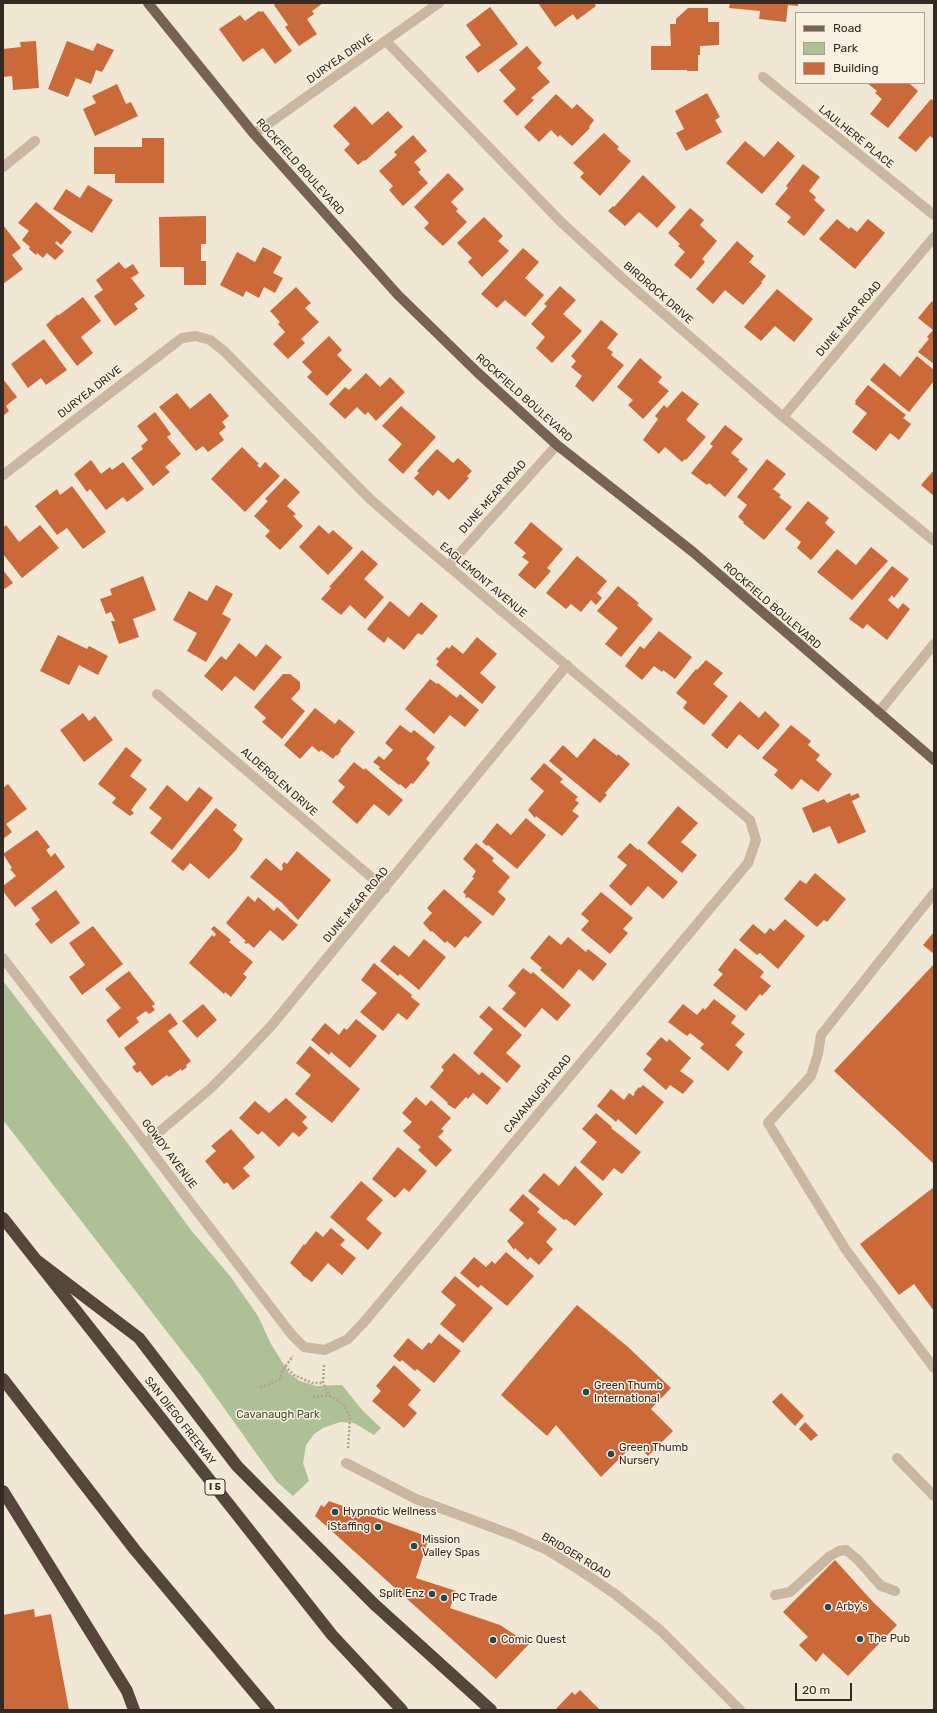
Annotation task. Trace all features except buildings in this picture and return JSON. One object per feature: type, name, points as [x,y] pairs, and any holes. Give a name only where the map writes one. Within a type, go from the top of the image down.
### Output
[{"type":"highway","name":"SAN DIEGO FREEWAY","points":[[3,1218],[332,1635],[402,1710]]},
{"type":"highway","points":[[35,1259],[139,1338],[237,1466],[374,1604],[491,1710]]},
{"type":"highway","points":[[3,1379],[135,1550],[269,1710]]},
{"type":"highway","points":[[3,1491],[127,1691],[134,1710]]},
{"type":"main road","name":"ROCKFIELD BOULEVARD","points":[[148,3],[254,134],[398,295],[477,372],[557,445],[693,552],[934,760]]},
{"type":"street","name":"DURYEA DRIVE","points":[[254,134],[439,3]]},
{"type":"street","name":"BIRDROCK DRIVE","points":[[386,41],[561,222],[621,277],[783,417],[934,541]]},
{"type":"street","name":"LAULHERE PLACE","points":[[763,77],[934,216]]},
{"type":"street","points":[[3,167],[35,142]]},
{"type":"street","name":"DUNE MEAR ROAD","points":[[783,417],[934,237]]},
{"type":"street","name":"DURYEA DRIVE","points":[[3,475],[177,341],[182,338],[196,336]]},
{"type":"street","name":"EAGLEMONT AVENUE","points":[[196,336],[210,340],[224,351],[370,499],[750,820],[756,840]]},
{"type":"street","name":"DUNE MEAR ROAD","points":[[448,566],[557,445]]},
{"type":"street","points":[[878,713],[934,644]]},
{"type":"street","name":"DUNE MEAR ROAD","points":[[146,1143],[210,1089],[257,1042],[385,889],[567,665]]},
{"type":"street","name":"ALDERGLEN DRIVE","points":[[157,694],[385,889]]},
{"type":"street","name":"CAVANAUGH ROAD","points":[[326,1350],[348,1339],[365,1321],[748,863],[756,840]]},
{"type":"street","points":[[934,893],[821,1035],[818,1054],[811,1076],[768,1123],[846,1250],[934,1368]]},
{"type":"street","name":"GOWDY AVENUE","points":[[3,958],[292,1335],[301,1344]]},
{"type":"street","points":[[301,1344],[304,1347],[326,1350]]},
{"type":"street","points":[[897,1458],[934,1496]]},
{"type":"street","name":"BRIDGER ROAD","points":[[346,1462],[416,1499],[513,1535],[547,1550],[581,1571],[615,1594],[660,1631],[740,1710]]},
{"type":"street","points":[[776,1595],[790,1592],[830,1556],[839,1551],[846,1550],[858,1560],[881,1586],[895,1591]]},
{"type":"path","points":[[260,1387],[281,1381],[282,1371],[301,1344]]},
{"type":"path","points":[[326,1350],[322,1383],[329,1395],[344,1405],[350,1417],[346,1462]]},
{"type":"path","points":[[285,1366],[294,1375],[300,1378],[312,1383],[322,1383]]},
{"type":"path","points":[[313,1397],[329,1395]]},
{"type":"green space","name":"Cavanaugh Park","points":[[3,981],[120,1133],[191,1230],[230,1276],[258,1316],[271,1344],[289,1373],[300,1381],[316,1386],[342,1385],[363,1411],[381,1428],[374,1435],[354,1423],[340,1422],[323,1428],[314,1434],[306,1445],[303,1463],[309,1481],[293,1496],[276,1481],[199,1373],[3,1120]]},
{"type":"place","name":"Green Thumb International","points":[[586,1392]]},
{"type":"place","name":"Green Thumb Nursery","points":[[611,1454]]},
{"type":"place","name":"Hypnotic Wellness","points":[[335,1512]]},
{"type":"place","name":"iStaffing","points":[[378,1527]]},
{"type":"place","name":"Mission Valley Spas","points":[[414,1546]]},
{"type":"place","name":"Split Enz","points":[[432,1594]]},
{"type":"place","name":"PC Trade","points":[[444,1598]]},
{"type":"place","name":"Arby's","points":[[828,1607]]},
{"type":"place","name":"The Pub","points":[[860,1639]]},
{"type":"place","name":"Comic Quest","points":[[493,1640]]}]
